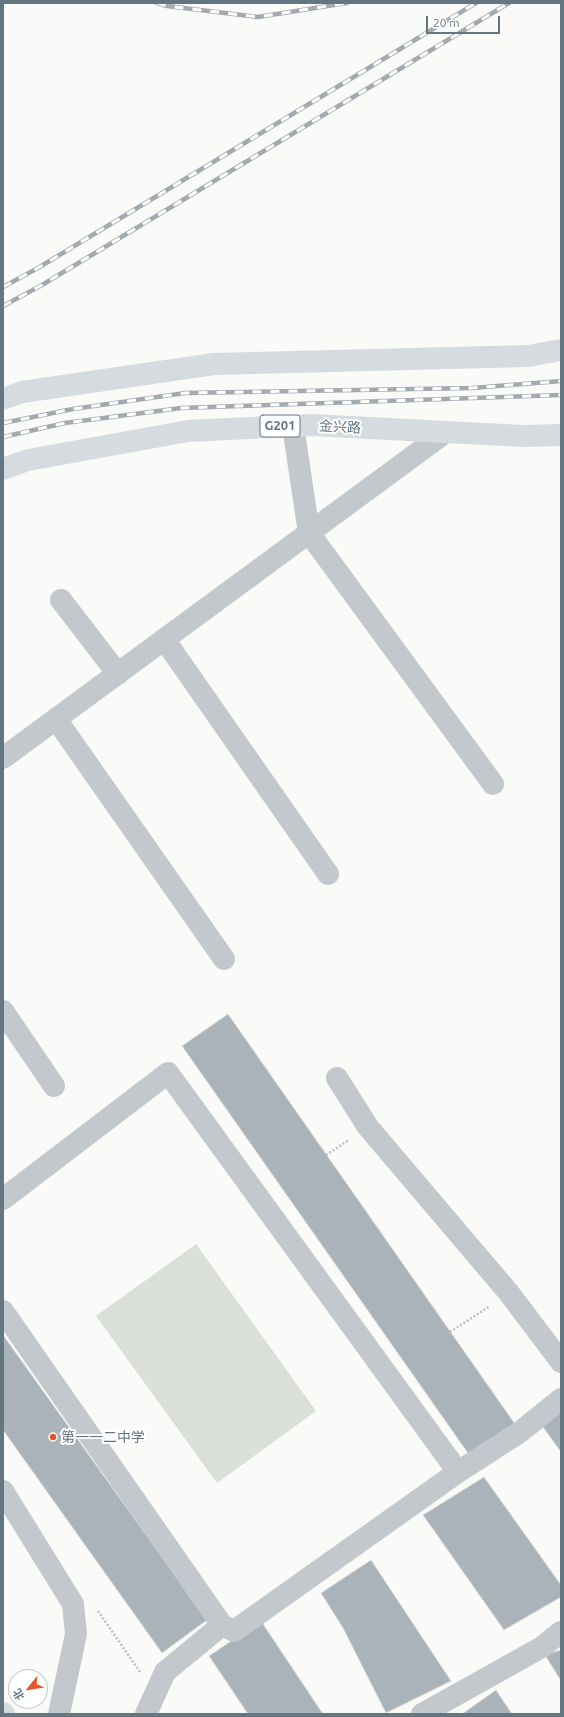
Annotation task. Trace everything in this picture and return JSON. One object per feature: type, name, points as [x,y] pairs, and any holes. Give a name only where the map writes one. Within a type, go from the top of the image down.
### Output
[{"type":"highway","points":[[3,399],[22,392],[214,364],[528,356],[561,350]]},
{"type":"highway","name":"金兴路","points":[[3,469],[28,460],[188,431],[312,425],[523,436],[561,435]]},
{"type":"street","points":[[293,426],[309,533],[493,784]]},
{"type":"street","points":[[3,758],[446,432]]},
{"type":"street","points":[[61,600],[118,674]]},
{"type":"street","points":[[164,639],[328,874]]},
{"type":"street","points":[[56,719],[224,959]]},
{"type":"street","points":[[3,1011],[54,1086]]},
{"type":"street","points":[[3,1199],[168,1074],[458,1472]]},
{"type":"street","points":[[337,1078],[368,1127],[509,1293],[561,1362]]},
{"type":"street","points":[[3,1311],[222,1625],[234,1631],[458,1472],[520,1432],[561,1399]]},
{"type":"street","points":[[3,1491],[73,1604],[76,1634],[59,1714]]},
{"type":"street","points":[[146,1714],[165,1672],[222,1625]]},
{"type":"street","points":[[422,1714],[542,1647],[561,1632]]},
{"type":"path","points":[[450,1332],[509,1293]]},
{"type":"shaded area","points":[[196,1244],[316,1411],[217,1483],[96,1316]]},
{"type":"building","points":[[228,1014],[515,1424],[470,1456],[182,1046]]},
{"type":"building","points":[[3,1335],[207,1620],[162,1653],[3,1430]]},
{"type":"building","points":[[561,1407],[561,1452],[538,1420]]},
{"type":"building","points":[[484,1477],[561,1585],[561,1597],[504,1630],[423,1515]]},
{"type":"building","points":[[371,1560],[451,1681],[386,1713],[343,1628],[321,1593]]},
{"type":"building","points":[[261,1621],[323,1714],[248,1714],[209,1656]]},
{"type":"building","points":[[561,1650],[561,1681],[545,1655]]},
{"type":"building","points":[[496,1690],[512,1714],[462,1714]]},
{"type":"railway","points":[[157,3],[167,6],[258,17],[347,3]]},
{"type":"railway","points":[[3,287],[38,268],[476,3]]},
{"type":"railway","points":[[3,306],[42,285],[509,3]]},
{"type":"railway","points":[[3,423],[73,409],[185,393],[472,388],[561,381]]},
{"type":"railway","points":[[3,437],[65,423],[181,408],[561,395]]},
{"type":"place","name":"第一一二中学","points":[[53,1437]]}]
